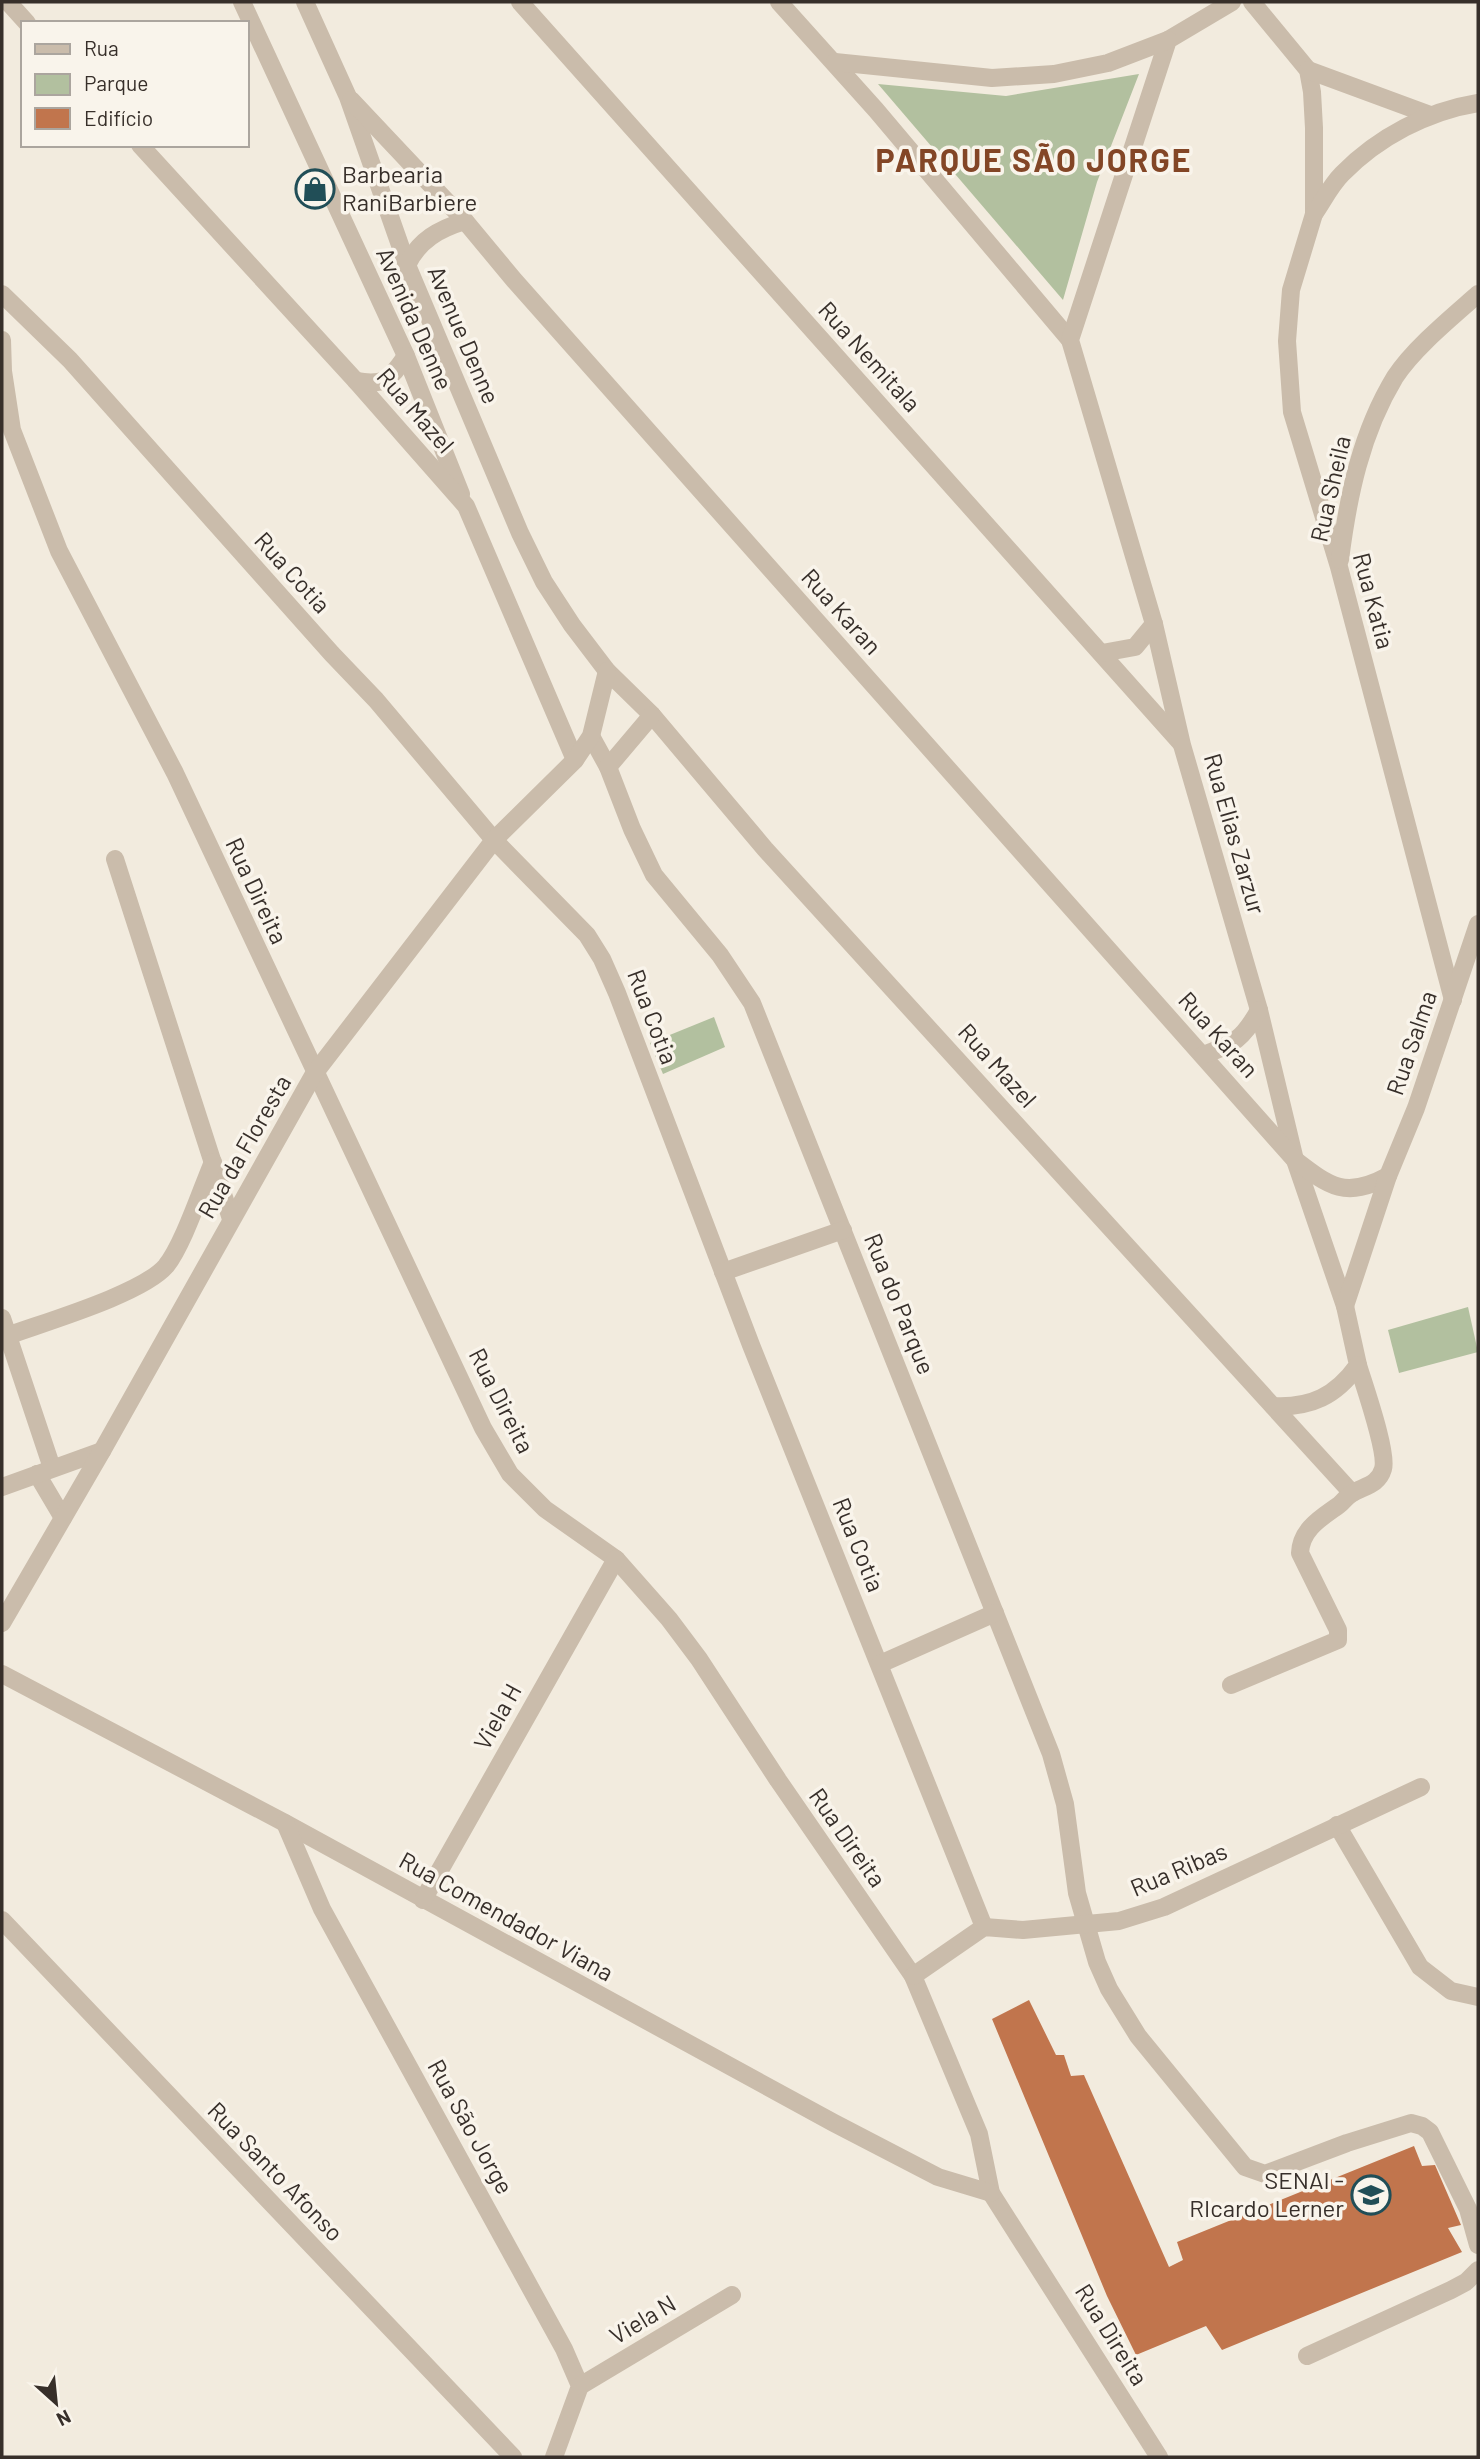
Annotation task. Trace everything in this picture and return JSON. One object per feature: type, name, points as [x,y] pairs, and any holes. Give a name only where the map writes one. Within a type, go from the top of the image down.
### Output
[{"type":"street","points":[[8,2],[25,21]]},
{"type":"street","name":"Avenida Denne","points":[[242,2],[406,356],[466,506]]},
{"type":"street","name":"Avenue Denne","points":[[305,2],[348,97],[407,265],[520,533],[544,582],[607,671]]},
{"type":"street","name":"Rua Nemitala","points":[[520,2],[1182,745]]},
{"type":"street","points":[[779,2],[835,62],[1070,340]]},
{"type":"street","points":[[835,62],[992,78],[1054,74],[1108,63],[1168,40],[1232,2]]},
{"type":"street","points":[[1252,2],[1308,69],[1430,115]]},
{"type":"street","points":[[1070,340],[1168,40]]},
{"type":"street","points":[[1308,69],[1314,128],[1314,214]]},
{"type":"street","name":"Rua Karan","points":[[348,97],[466,221],[523,290],[1295,1160]]},
{"type":"street","points":[[1314,214],[1340,176],[1368,150],[1430,115],[1451,107],[1478,103]]},
{"type":"street","name":"Rua Mazel","points":[[142,147],[356,380],[466,506],[575,760]]},
{"type":"street","name":"Rua Katia","points":[[1314,214],[1291,290],[1287,341],[1292,412],[1339,567],[1453,1000]]},
{"type":"street","points":[[407,265],[420,244],[448,226],[466,221]]},
{"type":"street","name":"Rua Cotia","points":[[2,294],[70,360],[376,700],[494,840],[587,935],[602,959],[723,1272],[984,1927]]},
{"type":"street","name":"Rua Sheila","points":[[1339,567],[1346,509],[1356,468],[1372,422],[1396,375],[1441,326],[1478,294]]},
{"type":"street","name":"Rua Direita","points":[[2,340],[3,371],[12,430],[59,551],[175,774],[314,1074],[484,1428],[510,1474],[545,1509],[616,1559],[669,1619],[699,1659],[778,1780],[913,1976],[979,2134],[991,2193],[1159,2457]]},
{"type":"street","name":"Rua Elias Zarzur","points":[[1070,340],[1154,624],[1182,745],[1259,1010],[1295,1160],[1345,1306],[1382,1451],[1384,1468],[1378,1481],[1352,1493],[1312,1527],[1301,1542],[1300,1553],[1338,1630],[1338,1640],[1231,1685]]},
{"type":"street","points":[[356,380],[374,384],[387,379],[406,356]]},
{"type":"street","points":[[1102,653],[1135,647],[1154,624]]},
{"type":"street","name":"Rua Mazel","points":[[607,671],[652,715],[765,849],[1352,1493]]},
{"type":"street","name":"Rua da Floresta","points":[[2,1623],[314,1074],[494,840],[575,760],[591,736],[607,671]]},
{"type":"street","points":[[608,766],[652,715]]},
{"type":"street","name":"Rua do Parque","points":[[591,736],[608,766],[632,829],[654,875],[720,955],[752,1003],[1051,1754],[1065,1804],[1077,1893],[1097,1962],[1109,1989],[1138,2036],[1245,2166],[1265,2174],[1347,2143],[1411,2123],[1422,2126],[1430,2132],[1468,2209],[1478,2245]]},
{"type":"street","points":[[115,859],[231,1219]]},
{"type":"street","name":"Rua Salma","points":[[1345,1306],[1388,1176],[1416,1108],[1478,924]]},
{"type":"street","points":[[1203,1055],[1230,1046],[1238,1040],[1248,1030],[1259,1010]]},
{"type":"street","points":[[1295,1160],[1322,1181],[1335,1187],[1351,1189],[1369,1186],[1388,1176]]},
{"type":"street","points":[[63,1518],[44,1471],[5,1327],[121,1294],[144,1283],[165,1267],[175,1251],[213,1162]]},
{"type":"street","points":[[723,1272],[843,1230]]},
{"type":"street","points":[[1273,1406],[1292,1407],[1328,1395],[1346,1382],[1358,1365]]},
{"type":"street","points":[[2,1487],[102,1451]]},
{"type":"street","name":"Viela H","points":[[423,1900],[616,1559]]},
{"type":"street","points":[[880,1664],[995,1613]]},
{"type":"street","name":"Rua Comendador Viana","points":[[2,1674],[285,1823],[834,2123],[938,2177],[991,2193]]},
{"type":"street","name":"Rua Ribas","points":[[984,1927],[1023,1930],[1119,1921],[1164,1907],[1421,1787]]},
{"type":"street","name":"Rua São Jorge","points":[[285,1823],[322,1909],[564,2349],[580,2386]]},
{"type":"street","points":[[1336,1825],[1420,1967],[1451,1991],[1478,1997]]},
{"type":"street","name":"Rua Santo Afonso","points":[[2,1920],[513,2457]]},
{"type":"street","points":[[913,1976],[984,1927]]},
{"type":"street","points":[[1307,2356],[1451,2290],[1466,2282],[1478,2270]]},
{"type":"street","name":"Viela N","points":[[580,2386],[732,2295]]},
{"type":"street","points":[[554,2457],[580,2386]]},
{"type":"green space","points":[[1139,74],[1097,182],[1063,300],[878,84],[1006,96]]},
{"type":"green space","points":[[714,1017],[725,1047],[663,1074],[650,1043]]},
{"type":"green space","points":[[1468,1307],[1478,1352],[1399,1373],[1388,1330]]},
{"type":"building","name":"SENAI - RIcardo Lerner","points":[[1029,2000],[1056,2055],[1064,2055],[1071,2076],[1084,2075],[1169,2267],[1183,2260],[1177,2242],[1414,2146],[1422,2166],[1435,2165],[1461,2225],[1448,2228],[1462,2252],[1222,2350],[1206,2326],[1136,2355],[1107,2296],[992,2019]]},
{"type":"place","name":"Barbearia RaniBarbiere","points":[[315,189]]},
{"type":"place","name":"SENAI - RIcardo Lerner","points":[[1371,2195]]},
{"type":"district","name":"PARQUE SÃO JORGE","points":[[1034,161]]}]
